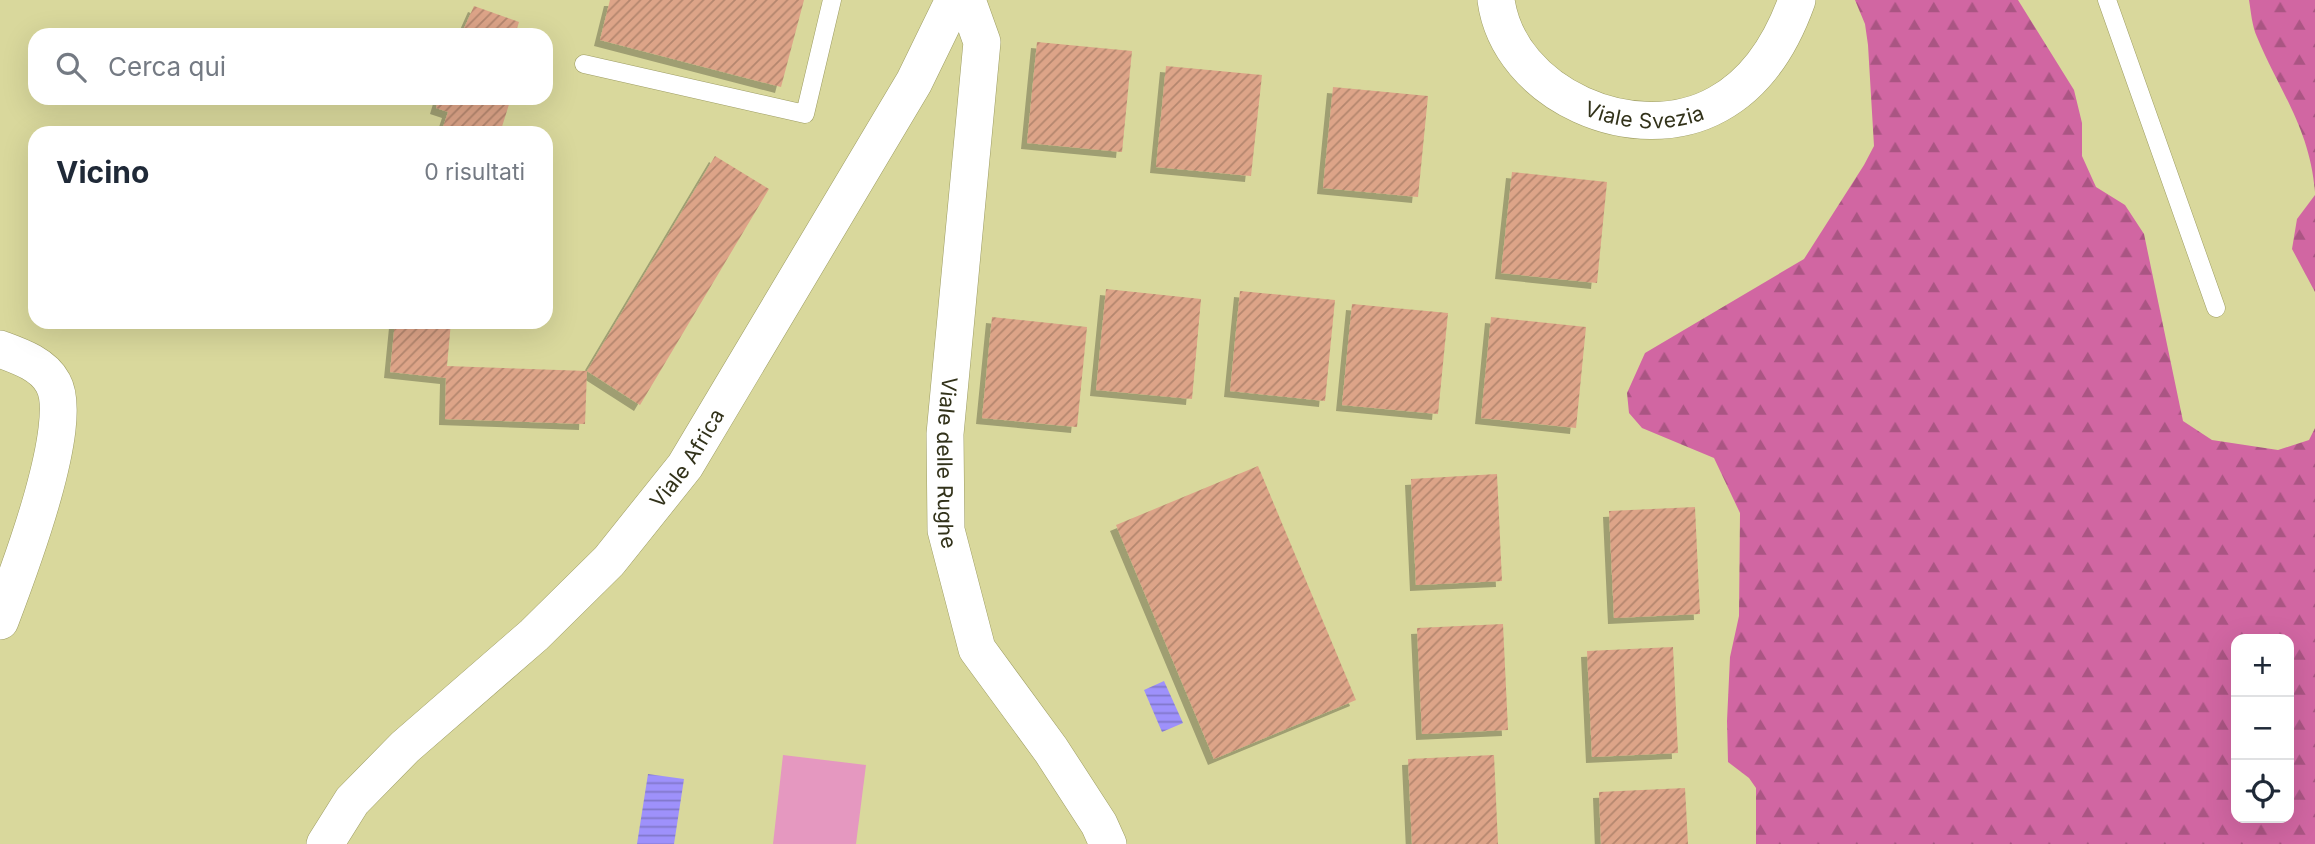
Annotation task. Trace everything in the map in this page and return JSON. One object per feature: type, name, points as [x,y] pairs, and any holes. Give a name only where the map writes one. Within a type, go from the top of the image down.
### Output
[{"type":"street","name":"Viale Africa","points":[[325,844],[352,801],[405,747],[534,635],[609,561],[685,466],[914,82],[954,0]]},
{"type":"street","name":"Viale delle Rughe","points":[[967,0],[982,42],[945,434],[946,530],[977,649],[1051,750],[1099,824],[1108,844]]},
{"type":"street","name":"Viale Svezia","points":[[1496,0],[1502,28],[1514,50],[1557,93],[1598,112],[1654,120],[1697,113],[1718,104],[1743,87],[1777,46],[1797,0]]},
{"type":"street","points":[[0,349],[23,358],[47,374],[57,390],[59,407],[51,462],[35,525],[0,621]]},
{"type":"lane","points":[[584,64],[806,114],[832,0]]},
{"type":"lane","points":[[2106,0],[2216,308]]},
{"type":"green space","points":[[1855,0],[2018,0],[2074,90],[2082,123],[2082,156],[2096,187],[2125,205],[2144,234],[2183,421],[2212,440],[2278,450],[2309,440],[2315,428],[2315,844],[1756,844],[1756,788],[1749,778],[1728,762],[1730,657],[1739,616],[1740,513],[1714,458],[1642,428],[1629,413],[1627,393],[1645,353],[1804,259],[1874,146],[1865,24]]},
{"type":"green space","points":[[2249,0],[2315,0],[2315,192],[2301,130],[2255,33]]},
{"type":"green space","points":[[2315,195],[2315,292],[2292,249],[2297,219]]},
{"type":"shaded area","points":[[1164,681],[1183,723],[1162,732],[1144,690]]},
{"type":"shaded area","points":[[783,755],[866,765],[856,844],[773,844]]},
{"type":"shaded area","points":[[648,774],[684,779],[674,844],[637,844]]},
{"type":"building","points":[[610,0],[804,0],[781,87],[600,40]]},
{"type":"building","points":[[474,6],[519,22],[517,28],[464,28]]},
{"type":"building","points":[[1037,42],[1132,51],[1122,152],[1027,143]]},
{"type":"building","points":[[1166,66],[1262,75],[1251,176],[1156,167]]},
{"type":"building","points":[[1333,87],[1428,96],[1418,197],[1323,188]]},
{"type":"building","points":[[437,105],[509,105],[502,126],[443,126],[448,112],[436,108]]},
{"type":"building","points":[[715,156],[769,189],[640,405],[587,371]]},
{"type":"building","points":[[1512,172],[1607,182],[1597,283],[1501,273]]},
{"type":"building","points":[[1106,289],[1201,299],[1192,399],[1096,390]]},
{"type":"building","points":[[1240,291],[1335,300],[1325,401],[1230,391]]},
{"type":"building","points":[[1352,304],[1448,313],[1438,414],[1342,405]]},
{"type":"building","points":[[992,317],[1087,327],[1077,427],[982,418]]},
{"type":"building","points":[[1491,317],[1586,327],[1576,428],[1481,418]]},
{"type":"building","points":[[394,329],[450,329],[447,366],[587,371],[585,424],[445,419],[446,378],[390,372]]},
{"type":"building","points":[[1258,466],[1356,700],[1214,759],[1116,525]]},
{"type":"building","points":[[1497,474],[1502,581],[1416,585],[1411,479]]},
{"type":"building","points":[[1695,507],[1700,614],[1614,618],[1609,511]]},
{"type":"building","points":[[1503,624],[1508,730],[1422,734],[1417,628]]},
{"type":"building","points":[[1673,647],[1678,753],[1592,757],[1587,651]]},
{"type":"building","points":[[1494,755],[1498,844],[1412,844],[1408,759]]},
{"type":"building","points":[[1685,788],[1688,844],[1601,844],[1599,792]]}]
